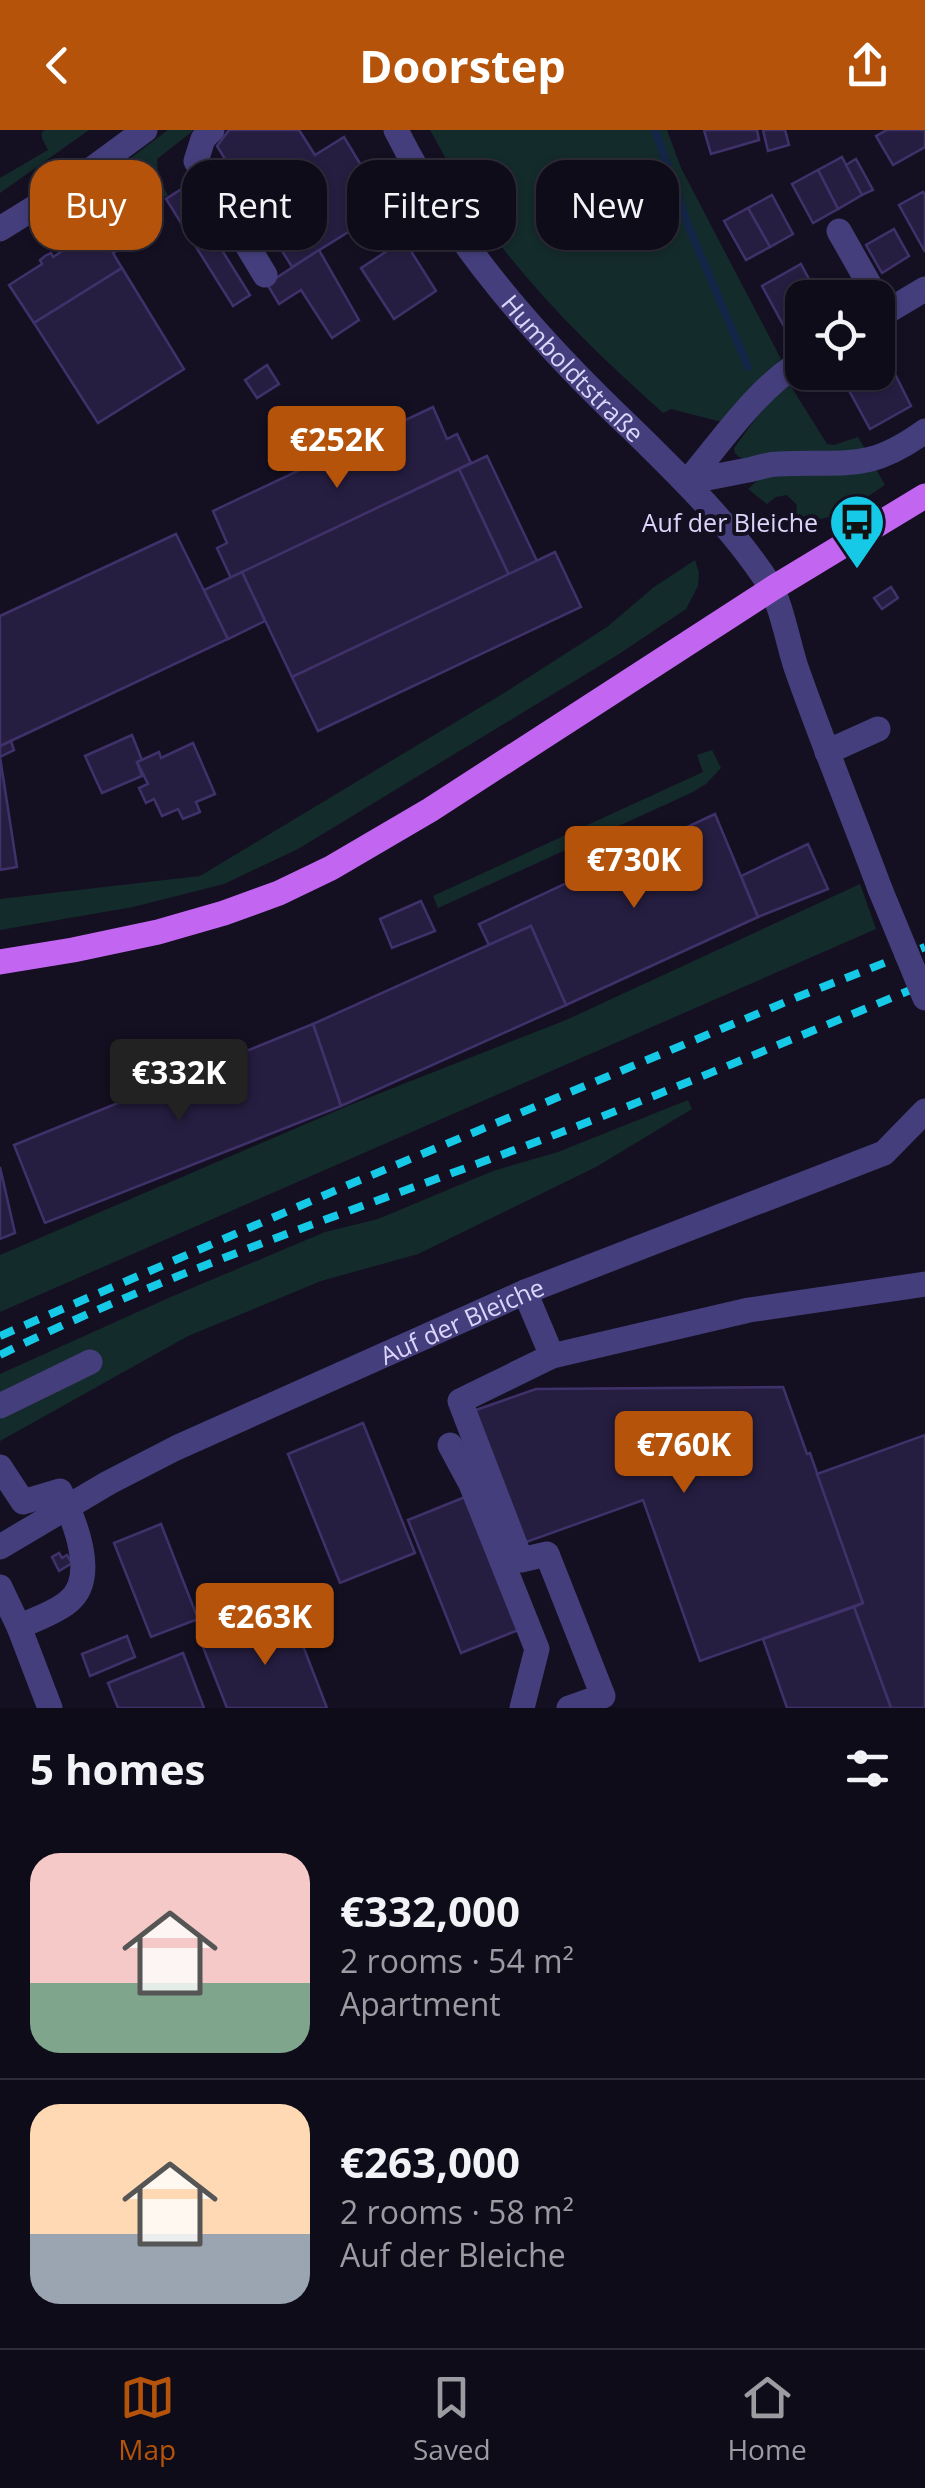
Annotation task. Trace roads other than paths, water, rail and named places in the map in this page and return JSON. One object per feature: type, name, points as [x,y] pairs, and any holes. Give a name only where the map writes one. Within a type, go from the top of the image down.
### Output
[{"type":"main road","points":[[0,962],[158,932],[280,893],[314,876],[390,835],[772,588],[925,496]]},
{"type":"street","points":[[0,229],[66,188],[145,130]]},
{"type":"street","points":[[212,130],[203,139],[196,160],[265,275]]},
{"type":"street","name":"Humboldtstraße","points":[[396,130],[452,228],[524,318],[687,482],[772,588]]},
{"type":"street","points":[[839,231],[865,280]]},
{"type":"street","points":[[895,300],[925,289]]},
{"type":"street","points":[[687,482],[761,394],[785,372]]},
{"type":"street","points":[[687,482],[775,464],[860,462],[898,450],[925,431]]},
{"type":"street","points":[[772,588],[790,652],[827,752],[925,998]]},
{"type":"street","points":[[827,752],[878,729]]},
{"type":"street","name":"Auf der Bleiche","points":[[0,1547],[176,1448],[526,1292],[884,1153],[925,1111]]},
{"type":"street","points":[[569,1708],[603,1696],[594,1668],[547,1554],[521,1560],[460,1401],[552,1356],[749,1310],[925,1284]]},
{"type":"street","points":[[526,1292],[552,1356]]},
{"type":"street","points":[[0,1406],[90,1362]]},
{"type":"street","points":[[450,1444],[471,1484],[536,1649],[522,1708]]},
{"type":"street","points":[[0,1467],[23,1502],[60,1492],[82,1551],[78,1592],[67,1603],[19,1626]]},
{"type":"street","points":[[0,1586],[50,1708]]},
{"type":"waterway","points":[[655,130],[688,225],[748,367]]},
{"type":"railway","points":[[0,1336],[348,1185],[925,947]]},
{"type":"railway","points":[[0,1355],[188,1272],[614,1112],[925,984]]},
{"type":"place","name":"Auf der Bleiche","points":[[857,571]]}]
